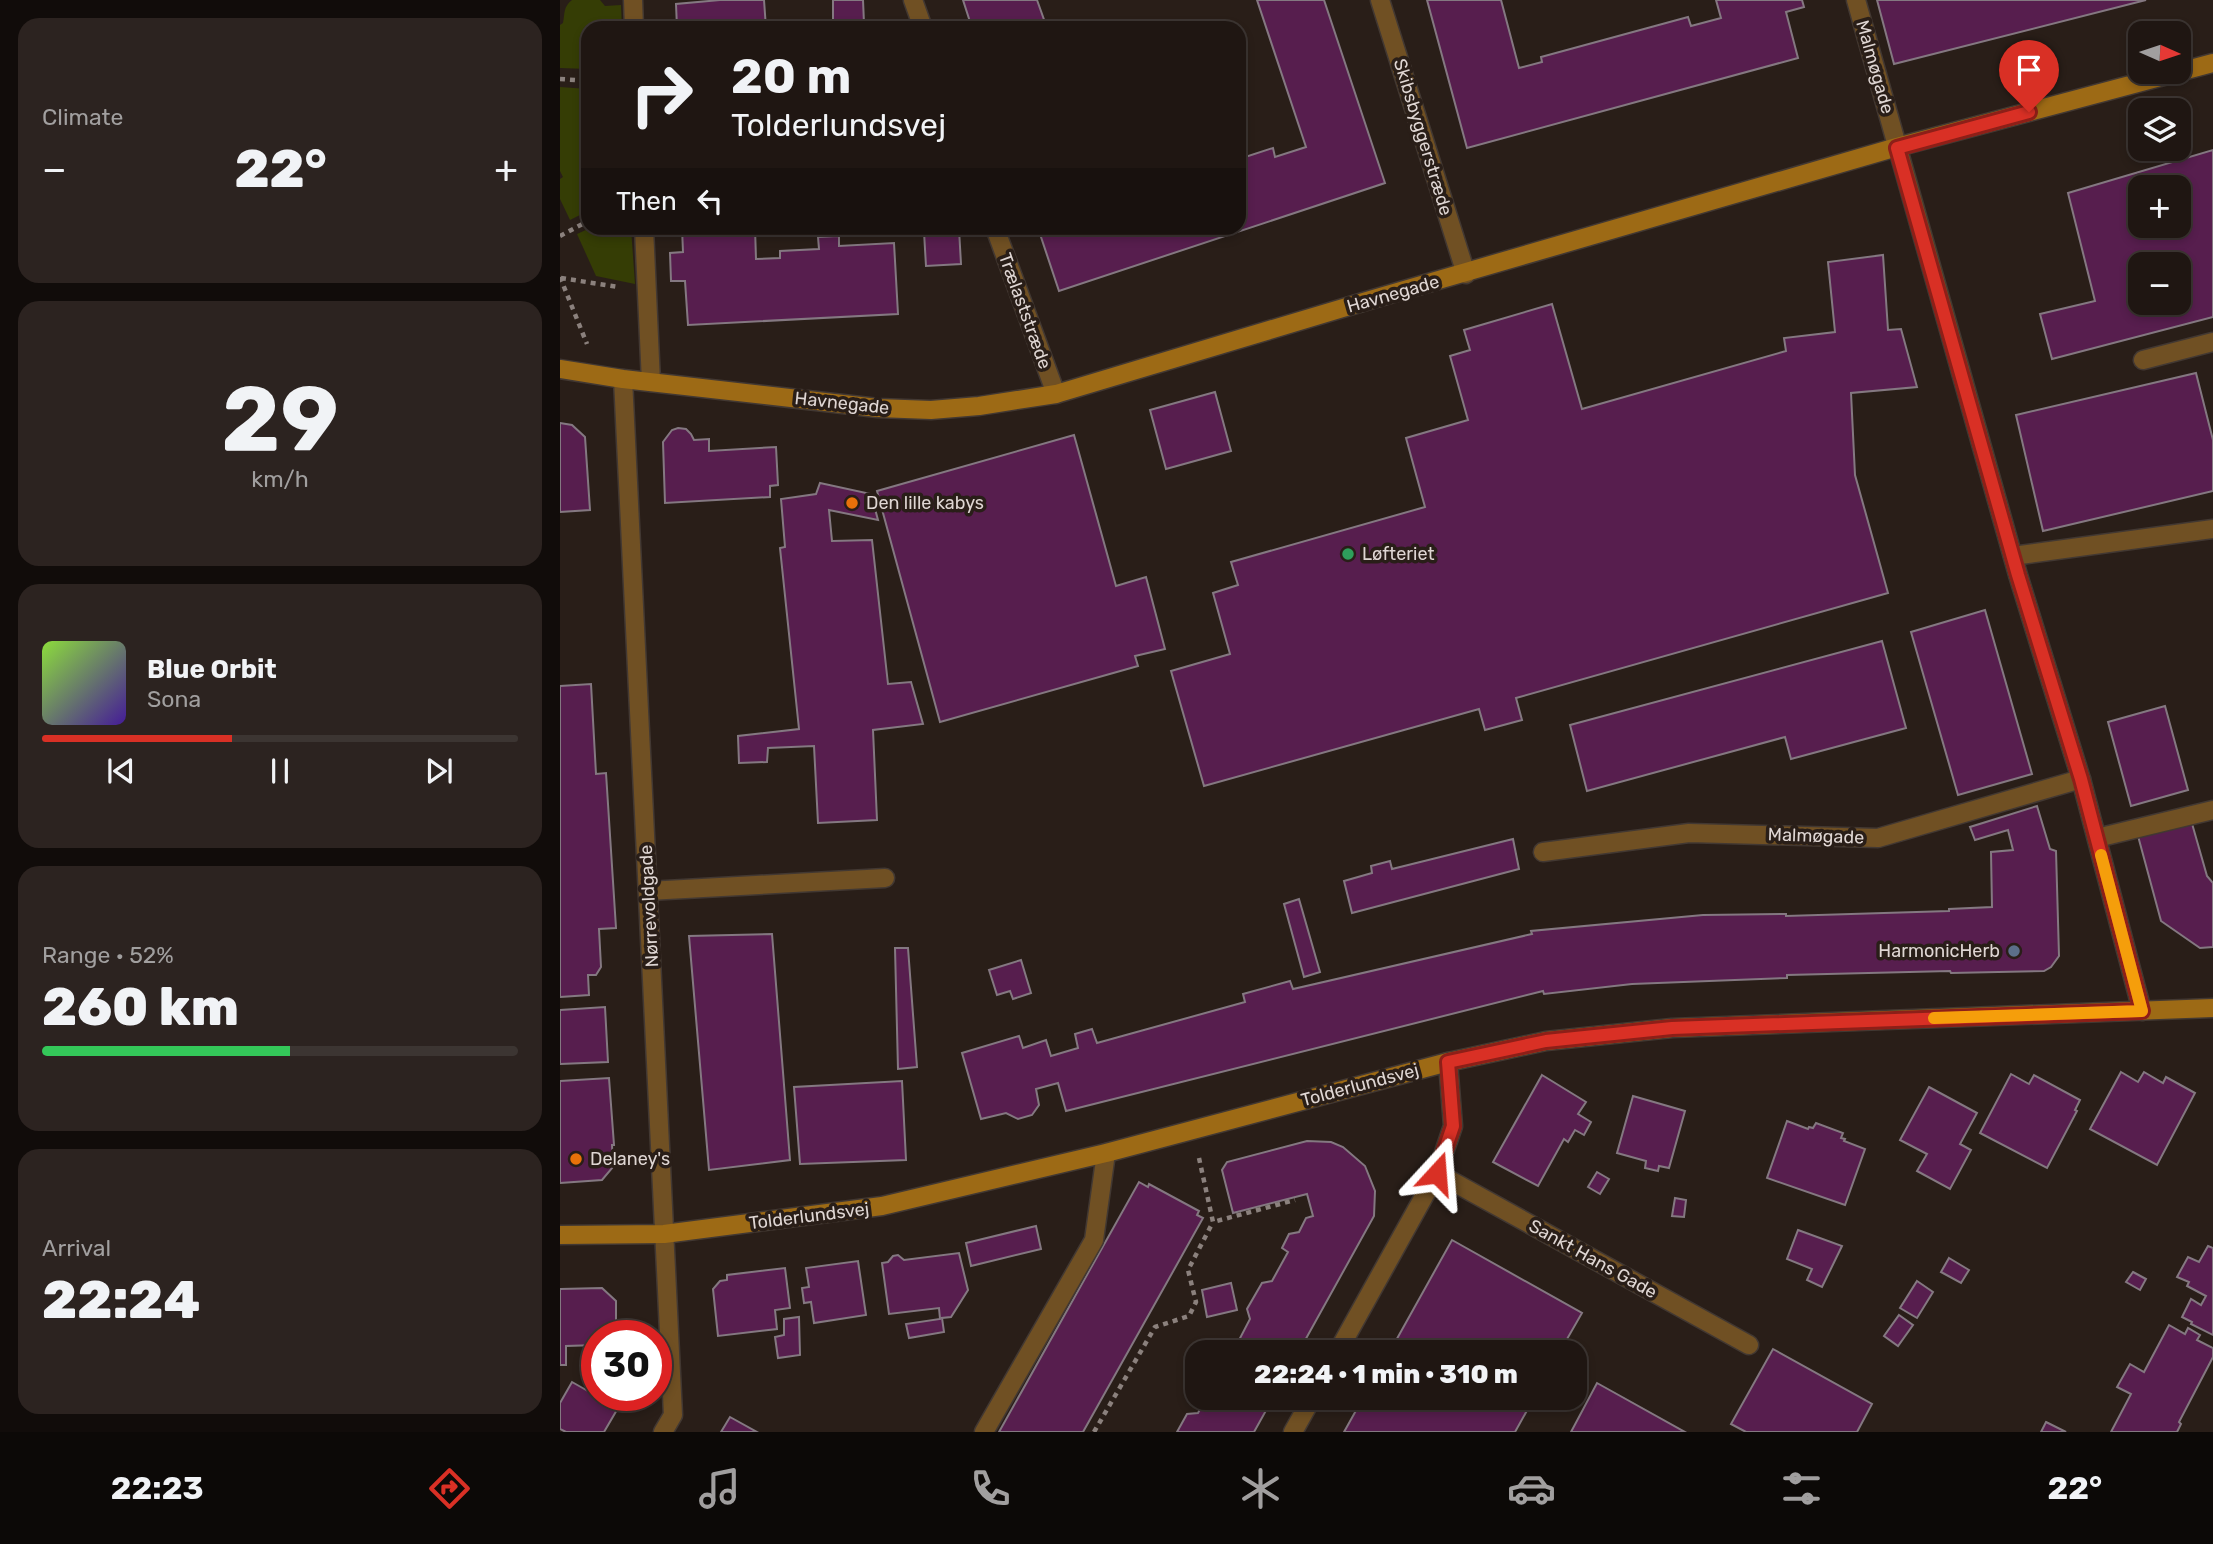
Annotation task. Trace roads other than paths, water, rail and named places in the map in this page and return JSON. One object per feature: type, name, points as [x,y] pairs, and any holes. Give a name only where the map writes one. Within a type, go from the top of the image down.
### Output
[{"type":"street","points":[[633,0],[634,21]]},
{"type":"street","points":[[912,0],[920,21]]},
{"type":"street","name":"Skibsbyggerstræde","points":[[1380,0],[1466,274]]},
{"type":"street","name":"Malmøgade","points":[[1856,0],[2013,556],[2081,779],[2142,1011]]},
{"type":"street","name":"Havnegade","points":[[560,369],[623,379],[878,408],[931,411],[1056,394],[1373,299],[1897,148],[2213,63]]},
{"type":"street","points":[[644,235],[651,382]]},
{"type":"street","name":"Trælaststræde","points":[[998,235],[1056,394]]},
{"type":"street","points":[[2143,360],[2213,342]]},
{"type":"street","name":"Nørrevoldgade","points":[[623,379],[673,1415],[663,1432]]},
{"type":"street","points":[[2013,556],[2213,529]]},
{"type":"street","name":"Malmøgade","points":[[1543,852],[1689,833],[1878,838],[2081,779]]},
{"type":"street","points":[[2097,838],[2213,810]]},
{"type":"street","points":[[648,891],[885,878]]},
{"type":"street","name":"Tolderlundsvej","points":[[560,1235],[664,1234],[882,1206],[1106,1153],[1448,1062],[1546,1041],[1672,1028],[2213,1008]]},
{"type":"street","points":[[1344,1340],[1437,1173],[1453,1126],[1448,1062]]},
{"type":"street","points":[[984,1432],[1094,1240],[1106,1153]]},
{"type":"street","name":"Sankt Hans Gade","points":[[1437,1173],[1749,1345]]},
{"type":"street","points":[[1293,1432],[1305,1410]]},
{"type":"place","name":"Den lille kabys","points":[[852,503]]},
{"type":"place","name":"Løfteriet","points":[[1348,554]]},
{"type":"place","name":"HarmonicHerb","points":[[2014,951]]},
{"type":"place","name":"Delaney's","points":[[576,1159]]}]
